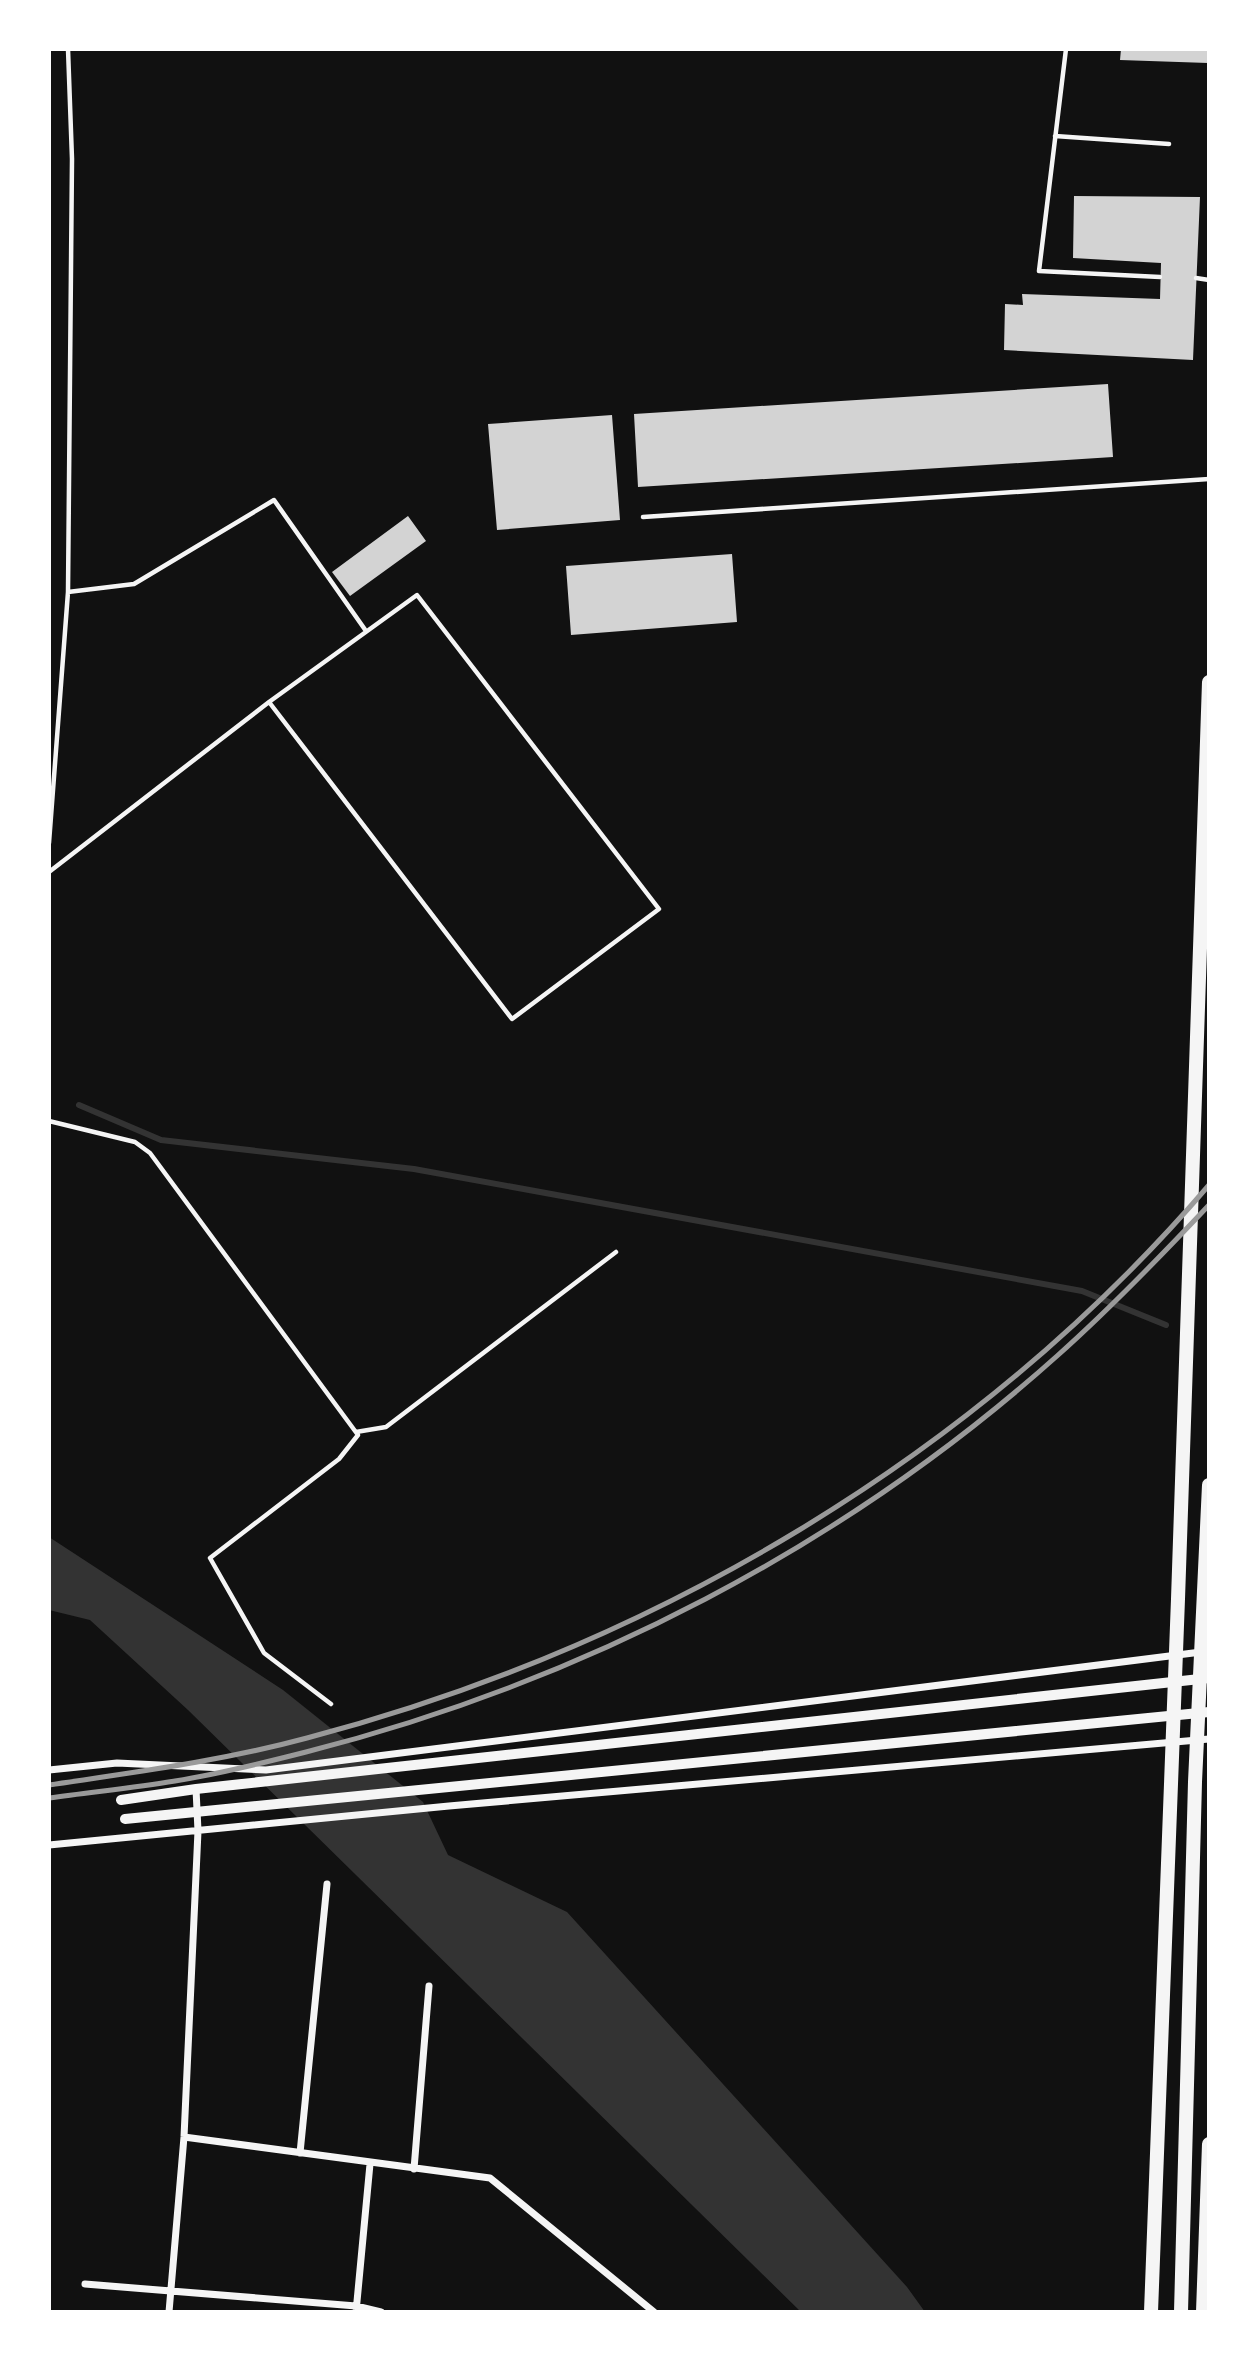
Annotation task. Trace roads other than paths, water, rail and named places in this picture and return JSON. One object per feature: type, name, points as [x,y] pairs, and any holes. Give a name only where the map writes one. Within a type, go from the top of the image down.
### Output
[{"type":"main road","points":[[1151,2312],[1209,682]]},
{"type":"main road","points":[[1181,2312],[1204,1712],[1209,1485]]},
{"type":"main road","points":[[1203,2312],[1209,2144]]},
{"type":"street","points":[[49,1770],[117,1763],[266,1770],[1205,1651]]},
{"type":"street","points":[[121,1800],[196,1789],[1204,1679]]},
{"type":"street","points":[[125,1819],[1204,1712]]},
{"type":"street","points":[[49,1845],[449,1806],[1203,1740]]},
{"type":"street","points":[[169,2312],[184,2137],[198,1831],[196,1789]]},
{"type":"street","points":[[300,2154],[327,1884]]},
{"type":"street","points":[[414,2169],[429,1986]]},
{"type":"street","points":[[184,2137],[370,2164],[491,2178],[654,2312]]},
{"type":"street","points":[[356,2309],[370,2164]]},
{"type":"street","points":[[85,2284],[381,2312]]},
{"type":"lane","points":[[49,844],[68,592],[72,159],[68,49]]},
{"type":"lane","points":[[1066,49],[1039,271],[1160,277]]},
{"type":"lane","points":[[1055,136],[1169,144]]},
{"type":"lane","points":[[1196,278],[1209,280]]},
{"type":"lane","points":[[643,517],[1209,479]]},
{"type":"lane","points":[[68,592],[134,584],[274,500],[366,631]]},
{"type":"lane","points":[[49,872],[269,702],[417,595],[659,909],[512,1019],[269,702]]},
{"type":"lane","points":[[49,1121],[135,1142],[150,1153],[358,1435],[340,1459],[210,1558],[264,1653],[331,1704]]},
{"type":"lane","points":[[356,1432],[386,1427],[616,1252]]},
{"type":"waterway","points":[[79,1105],[161,1140],[414,1169],[1082,1291],[1166,1325]]},
{"type":"railway","points":[[49,1785],[211,1760],[307,1738],[435,1699],[561,1652],[682,1595],[800,1530],[912,1456],[1018,1374],[1117,1283],[1209,1185]]},
{"type":"railway","points":[[49,1798],[224,1772],[409,1723],[510,1687],[609,1646],[706,1599],[799,1546],[889,1488],[975,1425],[1097,1319],[1209,1205]]}]
